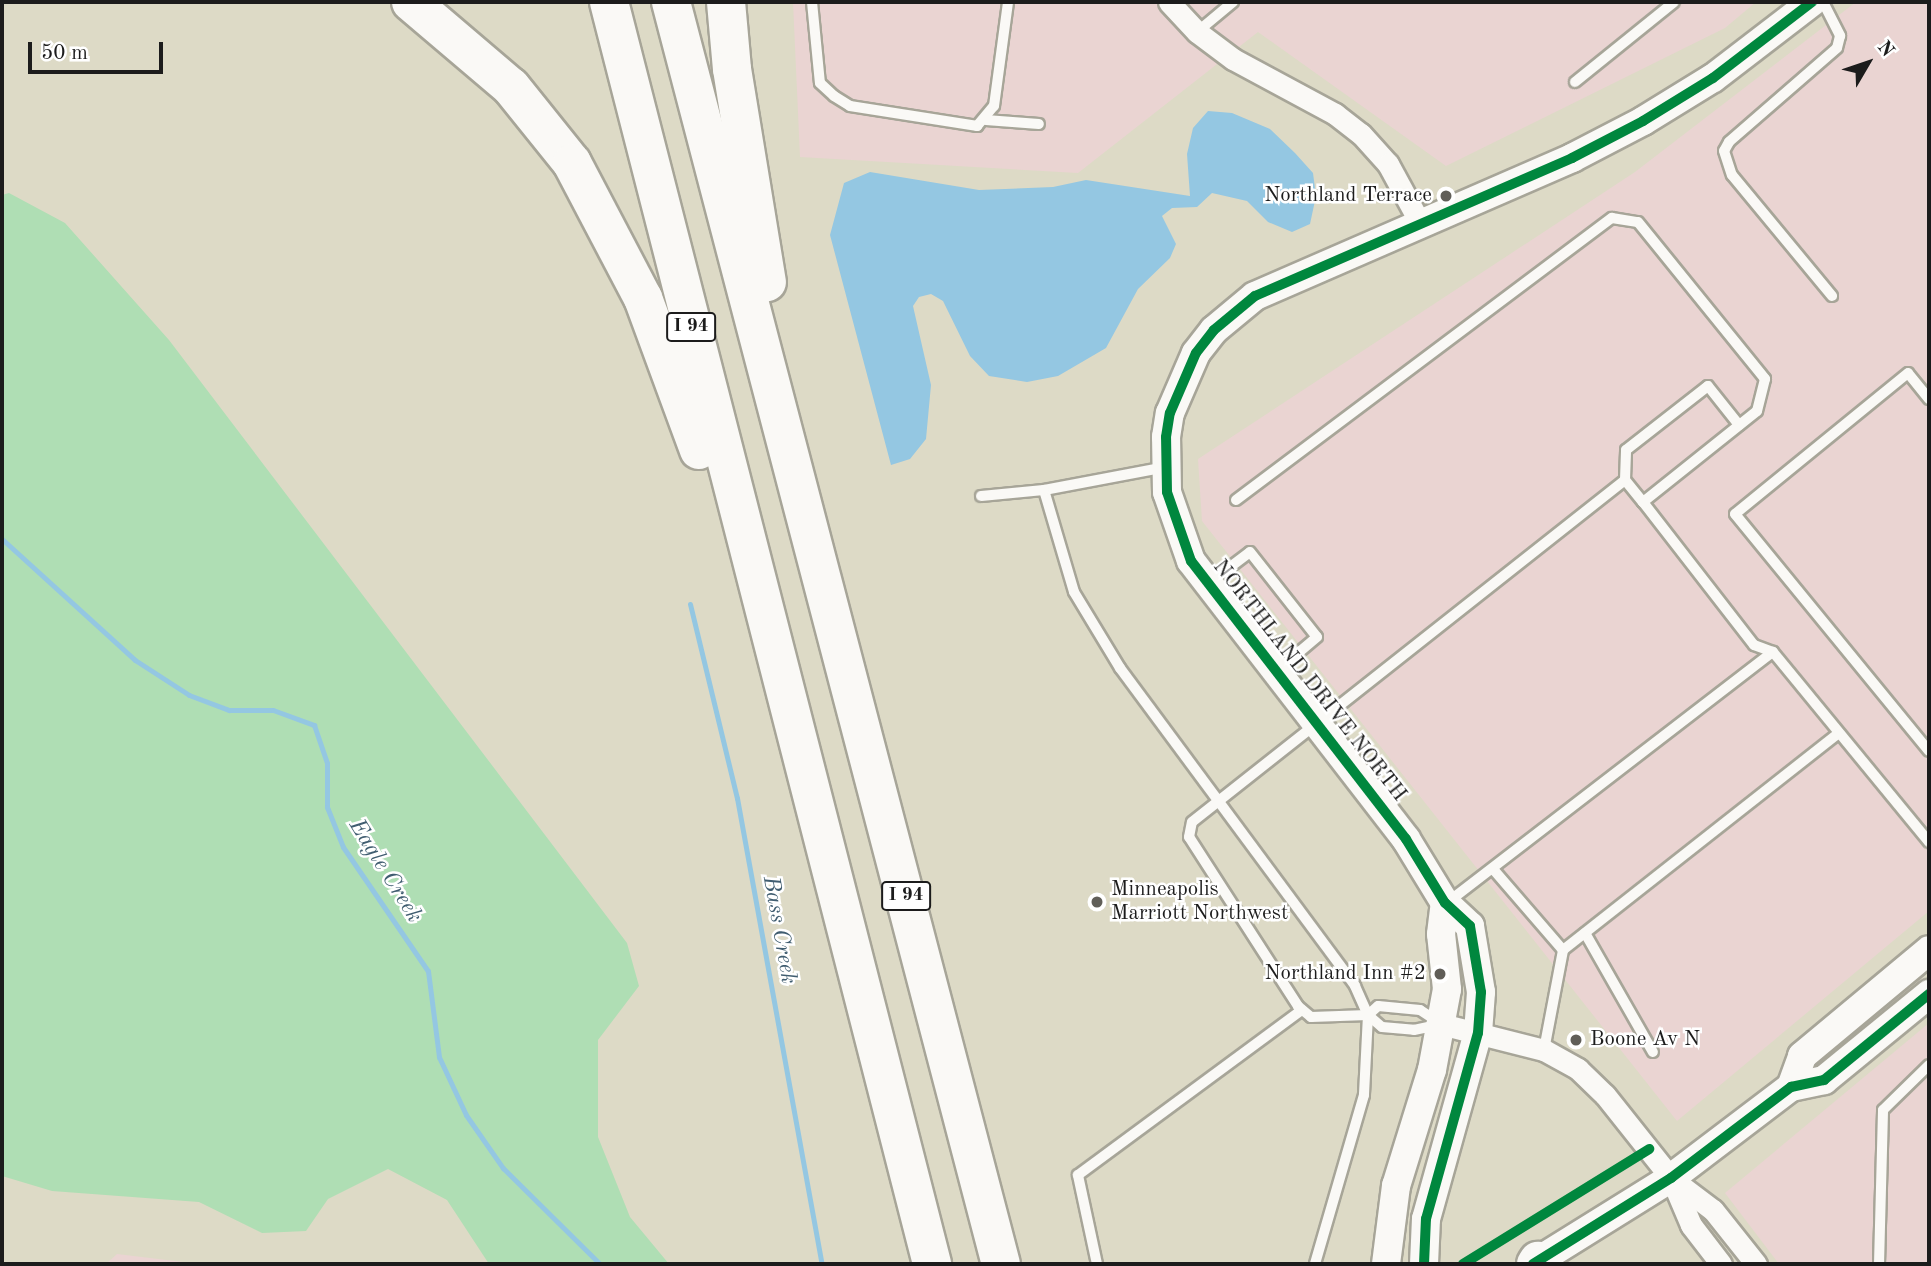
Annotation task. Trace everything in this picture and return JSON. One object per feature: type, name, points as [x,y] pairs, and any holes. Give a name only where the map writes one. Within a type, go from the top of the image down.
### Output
[{"type":"highway","points":[[411,2],[464,43],[532,109],[604,217],[643,298],[775,652]]},
{"type":"highway","name":"I 94","points":[[609,2],[932,1264]]},
{"type":"highway","name":"I 94","points":[[671,2],[1000,1264]]},
{"type":"highway","points":[[726,2],[732,69],[808,529]]},
{"type":"street","points":[[1169,2],[1197,32],[1233,59],[1335,114],[1361,134],[1388,164],[1419,221]]},
{"type":"street","name":"NORTHLAND DRIVE NORTH","points":[[1424,1264],[1426,1219],[1478,1033],[1481,992],[1473,940],[1469,926],[1445,903],[1406,839],[1207,585],[1171,515],[1166,437],[1178,389],[1196,353],[1222,323],[1280,282],[1572,158],[1643,121],[1713,78],[1810,3]]},
{"type":"street","points":[[1370,1264],[1390,1218],[1432,1070],[1447,989],[1441,934],[1445,903]]},
{"type":"street","points":[[1791,1087],[1802,1056],[1929,950]]},
{"type":"street","points":[[1536,1263],[1671,1178],[1791,1087],[1824,1080],[1929,994]]},
{"type":"street","points":[[1441,1024],[1544,1050],[1591,1080],[1671,1178],[1713,1210],[1756,1264]]},
{"type":"street","points":[[1671,1178],[1691,1225],[1721,1264]]},
{"type":"street","points":[[1386,1264],[1390,1218]]},
{"type":"lane","points":[[812,2],[820,83],[834,96],[850,106],[977,126],[986,120],[994,106],[1008,2]]},
{"type":"lane","points":[[1197,32],[1233,2]]},
{"type":"lane","points":[[1575,82],[1674,2]]},
{"type":"lane","points":[[1810,3],[1840,36],[1837,48],[1729,142],[1724,151],[1732,175],[1832,296]]},
{"type":"lane","points":[[986,120],[1039,124]]},
{"type":"lane","points":[[1236,500],[1612,218],[1638,222],[1765,379],[1757,411],[1643,502]]},
{"type":"lane","points":[[1929,399],[1908,373],[1735,514],[1929,751]]},
{"type":"lane","points":[[1739,425],[1708,386],[1626,450],[1625,480],[1754,645],[1773,652],[1929,842]]},
{"type":"lane","points":[[981,496],[1044,490],[1166,467]]},
{"type":"lane","points":[[1441,1024],[1420,1010],[1378,1006],[1368,1015],[1311,1017],[1302,1010],[1189,836],[1192,822],[1625,480]]},
{"type":"lane","points":[[1044,490],[1074,592],[1120,667],[1355,986],[1368,1015],[1382,1027],[1414,1030],[1441,1024]]},
{"type":"lane","points":[[1207,585],[1250,552],[1317,637],[1276,671]]},
{"type":"lane","points":[[1445,903],[1493,869],[1773,652]]},
{"type":"lane","points":[[1544,1050],[1563,950],[1839,733]]},
{"type":"lane","points":[[1493,869],[1563,950]]},
{"type":"lane","points":[[1585,933],[1653,1052]]},
{"type":"lane","points":[[1097,1264],[1078,1175],[1302,1010]]},
{"type":"lane","points":[[1315,1264],[1364,1095],[1368,1015]]},
{"type":"lane","points":[[1879,1264],[1883,1110],[1929,1065]]},
{"type":"shaded area","points":[[793,2],[1756,2],[1725,28],[1446,166],[1258,32],[1078,173],[800,157]]},
{"type":"shaded area","points":[[1856,2],[1929,2],[1929,911],[1677,1121],[1202,521],[1198,459],[1635,172]]},
{"type":"shaded area","points":[[1929,1023],[1929,1264],[1779,1264],[1725,1193]]},
{"type":"shaded area","points":[[117,1254],[200,1264],[106,1264]]},
{"type":"green space","points":[[9,193],[65,223],[169,340],[627,943],[639,986],[598,1040],[598,1137],[630,1217],[669,1264],[489,1264],[447,1200],[388,1169],[328,1199],[306,1231],[262,1233],[199,1202],[52,1191],[2,1176],[2,195]]},
{"type":"water","points":[[1208,111],[1232,113],[1270,129],[1295,153],[1313,173],[1316,196],[1310,224],[1292,232],[1268,222],[1247,201],[1212,193],[1197,207],[1172,208],[1162,216],[1176,244],[1170,258],[1138,289],[1106,348],[1058,376],[1027,382],[989,376],[970,356],[943,301],[931,294],[919,297],[913,306],[931,385],[926,439],[910,459],[891,465],[830,235],[844,183],[870,172],[979,190],[1053,187],[1086,180],[1190,196],[1187,154],[1193,128]]},
{"type":"waterway","name":"Eagle Creek","points":[[2,539],[135,660],[189,695],[229,710],[273,710],[314,725],[327,763],[327,807],[343,847],[428,971],[439,1057],[466,1115],[503,1168],[600,1264]]},
{"type":"waterway","name":"Bass Creek","points":[[690,604],[737,798],[822,1264]]},
{"type":"cycle path","points":[[1424,1264],[1426,1219],[1478,1033],[1481,992],[1470,926],[1445,903],[1406,839],[1191,561],[1167,492],[1166,437],[1170,413],[1196,353],[1214,330],[1255,296],[1572,158],[1643,121],[1713,78],[1812,2]]},
{"type":"cycle path","points":[[1533,1264],[1671,1178],[1791,1087],[1824,1080],[1929,994]]},
{"type":"cycle path","points":[[1463,1264],[1649,1149]]},
{"type":"place","name":"Northland Terrace","points":[[1446,196]]},
{"type":"place","name":"Minneapolis Marriott Northwest","points":[[1097,902]]},
{"type":"place","name":"Northland Inn #2","points":[[1440,974]]},
{"type":"place","name":"Boone Av N","points":[[1576,1040]]}]
